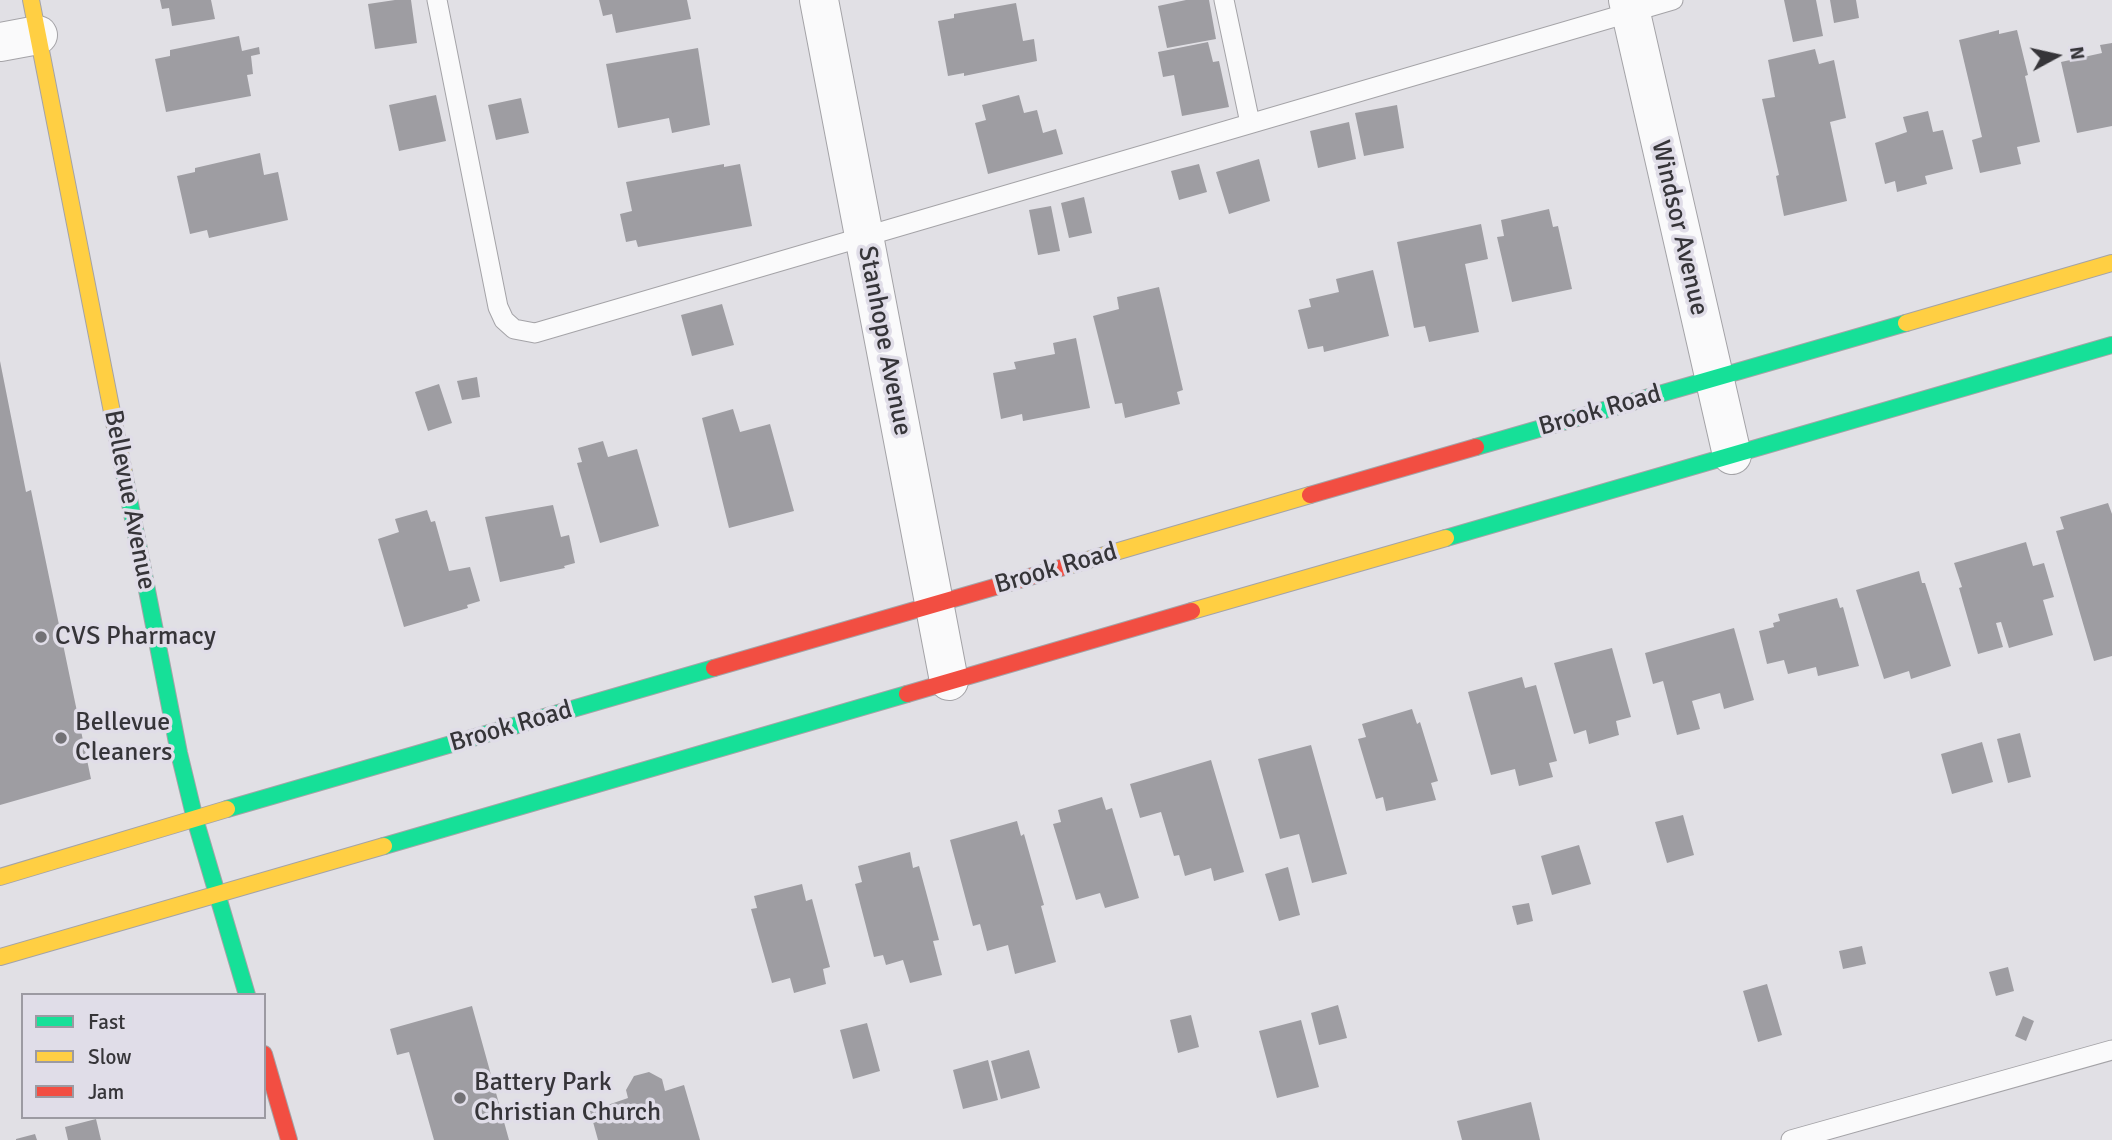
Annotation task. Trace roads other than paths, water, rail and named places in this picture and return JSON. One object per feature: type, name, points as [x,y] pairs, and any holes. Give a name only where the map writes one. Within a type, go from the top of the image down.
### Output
[{"type":"main road","name":"Bellevue Avenue","points":[[35,18],[168,700],[195,819],[246,993]]},
{"type":"main road","name":"Brook Road","points":[[0,877],[2112,263]]},
{"type":"main road","points":[[0,957],[2112,345]]},
{"type":"main road","points":[[266,1061],[289,1140]]},
{"type":"street","name":"Stanhope Avenue","points":[[819,0],[949,681]]},
{"type":"street","name":"Windsor Avenue","points":[[1629,6],[1732,455]]},
{"type":"street","points":[[0,42],[35,18]]},
{"type":"lane","points":[[438,0],[498,307],[503,320],[514,328],[535,333],[1250,123],[1629,6],[1673,0]]},
{"type":"lane","points":[[1224,0],[1250,123]]},
{"type":"lane","points":[[1791,1140],[2112,1049]]},
{"type":"place","name":"CVS Pharmacy","points":[[41,637]]},
{"type":"place","name":"Bellevue Cleaners","points":[[61,738]]},
{"type":"place","name":"Battery Park Christian Church","points":[[460,1098]]}]
